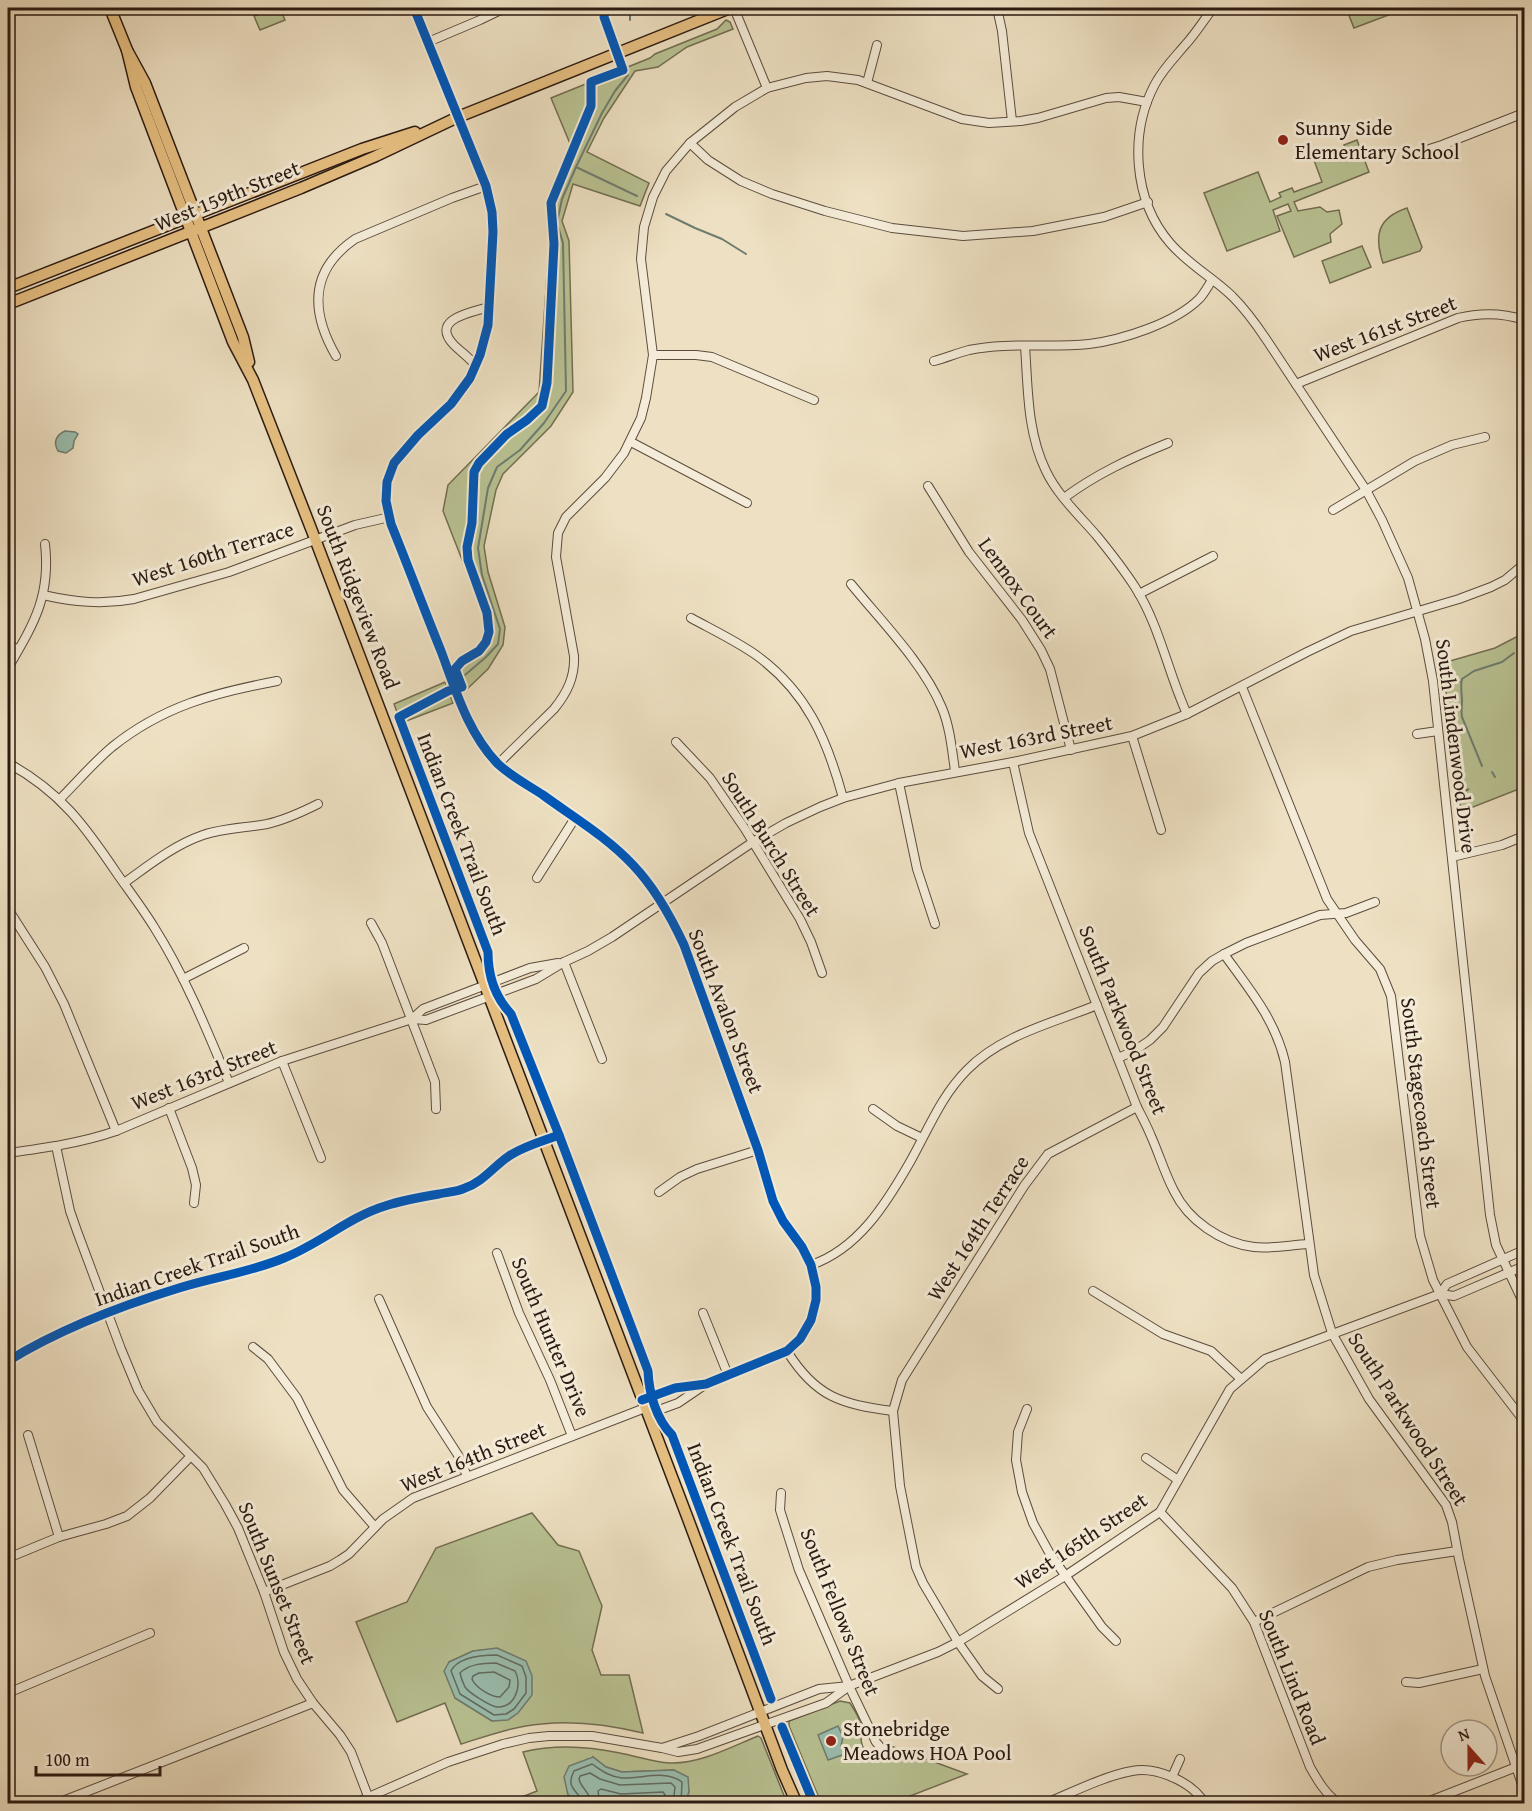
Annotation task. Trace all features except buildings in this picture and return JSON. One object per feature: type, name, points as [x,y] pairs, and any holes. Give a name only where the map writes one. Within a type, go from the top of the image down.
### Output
[{"type":"main road","name":"South Ridgeview Road","points":[[110,8],[127,50],[145,83],[196,230],[243,338],[253,380],[316,540],[782,1770],[797,1803]]},
{"type":"main road","name":"West 159th Street","points":[[8,288],[368,147],[458,117],[732,8]]},
{"type":"main road","name":"West 159th Street","points":[[8,304],[355,165],[458,117]]},
{"type":"street","name":"South Avalon Street","points":[[414,8],[486,186],[494,232],[488,325],[475,365],[470,378],[451,404],[418,435],[394,463],[387,482],[386,501],[391,524],[465,713],[479,740],[498,764],[519,782],[603,837],[634,866],[661,903],[684,945],[758,1150],[773,1201],[811,1265]]},
{"type":"street","points":[[428,42],[505,8]]},
{"type":"street","points":[[732,8],[767,88]]},
{"type":"street","points":[[997,8],[1002,31],[1012,121]]},
{"type":"street","name":"South Lindenwood Drive","points":[[1213,8],[1192,38],[1161,75],[1147,102],[1139,131],[1138,159],[1142,184],[1155,220],[1169,242],[1232,297],[1253,320],[1366,490],[1408,578],[1418,610],[1433,681],[1490,1215],[1496,1245],[1524,1304]]},
{"type":"street","points":[[867,83],[877,45]]},
{"type":"street","points":[[498,764],[554,709],[567,690],[574,667],[574,656],[556,557],[558,533],[566,517],[605,478],[631,442],[646,398],[653,355],[641,260],[644,227],[653,197],[666,171],[690,143],[735,107],[767,88],[807,78],[827,76],[847,77],[962,119],[989,123],[1038,118],[1106,98],[1133,98],[1147,102]]},
{"type":"street","points":[[1423,151],[1524,113]]},
{"type":"street","points":[[8,124],[10,143],[8,162]]},
{"type":"street","points":[[690,143],[708,160],[741,181],[772,194],[825,211],[892,228],[963,236],[1033,231],[1104,217],[1148,202]]},
{"type":"street","points":[[336,356],[326,337],[318,306],[321,281],[332,259],[355,239],[486,186]]},
{"type":"street","points":[[934,361],[970,350],[1089,344],[1129,334],[1156,326],[1178,314],[1199,299],[1212,280]]},
{"type":"street","points":[[475,365],[454,344],[447,332],[447,327],[454,319],[489,307]]},
{"type":"street","name":"West 161st Street","points":[[1296,384],[1458,318],[1470,315],[1502,315],[1524,320]]},
{"type":"street","points":[[1025,346],[1029,410],[1036,443],[1047,472],[1064,498],[1099,538],[1139,594],[1153,623],[1187,714]]},
{"type":"street","points":[[653,355],[696,354],[712,357],[814,400]]},
{"type":"street","points":[[1333,510],[1407,465],[1436,452],[1485,437]]},
{"type":"street","points":[[631,442],[747,503]]},
{"type":"street","points":[[1064,498],[1084,483],[1122,462],[1168,443]]},
{"type":"street","name":"Lennox Court","points":[[928,486],[969,552],[1026,626],[1041,650],[1050,669],[1071,750]]},
{"type":"street","name":"West 160th Terrace","points":[[43,595],[86,603],[134,599],[230,572],[355,525],[390,517]]},
{"type":"street","points":[[8,668],[34,622],[43,595],[46,572],[45,544]]},
{"type":"street","points":[[1139,594],[1213,556]]},
{"type":"street","name":"West 163rd Street","points":[[8,1153],[92,1139],[282,1061],[412,1020],[426,1020],[536,979],[612,937],[753,842],[786,823],[843,798],[899,783],[1013,762],[1132,736],[1187,714],[1335,639],[1491,587],[1505,580],[1524,564]]},
{"type":"street","points":[[852,584],[904,648],[937,696],[948,729],[955,771]]},
{"type":"street","points":[[691,618],[755,655],[782,677],[794,691],[808,708],[819,728],[835,766],[843,798]]},
{"type":"street","points":[[8,644],[18,650]]},
{"type":"street","points":[[60,800],[112,747],[152,720],[218,693],[277,681]]},
{"type":"street","name":"South Stagecoach Street","points":[[1242,687],[1328,899],[1336,914],[1380,969],[1391,996],[1420,1236],[1433,1280],[1467,1347],[1524,1421]]},
{"type":"street","points":[[1417,734],[1438,731]]},
{"type":"street","points":[[1132,736],[1161,830]]},
{"type":"street","name":"South Burch Street","points":[[676,742],[710,778],[753,842],[800,920],[822,973]]},
{"type":"street","name":"South Parkwood Street","points":[[1013,762],[1029,832],[1137,1107],[1174,1191],[1190,1215],[1199,1223],[1229,1240],[1252,1247],[1309,1244],[1314,1275],[1332,1333],[1369,1399],[1446,1505],[1452,1522],[1483,1669],[1520,1766],[1524,1790]]},
{"type":"street","points":[[8,763],[60,800],[87,829],[154,927],[183,979],[229,1083]]},
{"type":"street","points":[[899,783],[917,869],[935,924]]},
{"type":"street","points":[[124,883],[187,842],[215,832],[284,819],[318,804]]},
{"type":"street","points":[[537,878],[575,818]]},
{"type":"street","points":[[1452,857],[1502,845],[1524,836]]},
{"type":"street","points":[[1118,1058],[1150,1040],[1163,1027],[1199,973],[1212,961],[1320,915],[1346,913],[1375,902]]},
{"type":"street","points":[[8,909],[45,967],[64,1004],[116,1131]]},
{"type":"street","points":[[370,923],[382,943],[435,1082],[436,1109]]},
{"type":"street","points":[[183,979],[244,948]]},
{"type":"street","points":[[1224,954],[1265,1011],[1282,1046],[1286,1062],[1309,1244]]},
{"type":"street","points":[[564,962],[602,1059]]},
{"type":"street","name":"West 163rd Street","points":[[412,1020],[423,1009],[530,968],[564,962]]},
{"type":"street","points":[[811,1265],[846,1248],[855,1239],[888,1197],[910,1162],[939,1105],[967,1070],[998,1045],[1097,1005]]},
{"type":"street","points":[[282,1061],[321,1158]]},
{"type":"street","name":"West 164th Terrace","points":[[893,1411],[902,1380],[1024,1186],[1048,1154],[1137,1107]]},
{"type":"street","points":[[169,1108],[192,1168],[196,1185],[194,1203]]},
{"type":"street","points":[[873,1109],[897,1126],[922,1138]]},
{"type":"street","name":"South Sunset Street","points":[[56,1146],[70,1211],[141,1396],[157,1422],[202,1468],[225,1504],[238,1528],[264,1592],[284,1652],[297,1679],[313,1703],[340,1734],[351,1752],[370,1800]]},
{"type":"street","points":[[659,1192],[680,1177],[697,1169],[758,1150]]},
{"type":"street","name":"West 165th Street","points":[[1440,1294],[1447,1284],[1524,1250]]},
{"type":"street","name":"South Hunter Drive","points":[[497,1253],[526,1330],[550,1380],[572,1436]]},
{"type":"street","name":"West 164th Street","points":[[645,1407],[678,1402],[706,1384],[787,1351],[800,1339],[814,1310],[816,1287],[811,1265]]},
{"type":"street","name":"West 165th Street","points":[[662,1748],[819,1689],[849,1686],[958,1642],[1065,1576],[1160,1512],[1230,1389],[1265,1359],[1440,1294],[1454,1296],[1524,1266]]},
{"type":"street","points":[[1094,1291],[1163,1334],[1211,1351],[1241,1379]]},
{"type":"street","points":[[379,1299],[427,1407],[454,1448],[467,1476]]},
{"type":"street","points":[[703,1313],[728,1375]]},
{"type":"street","points":[[253,1347],[268,1359],[297,1398],[343,1490],[375,1527]]},
{"type":"street","points":[[787,1351],[797,1367],[832,1397],[848,1404],[893,1411],[900,1486],[916,1567],[958,1642],[982,1676],[998,1689]]},
{"type":"street","name":"West 164th Street","points":[[264,1592],[335,1563],[349,1554],[383,1519],[412,1498],[645,1407],[675,1388],[706,1384]]},
{"type":"street","points":[[1027,1409],[1018,1432],[1016,1460],[1022,1492],[1033,1523],[1050,1554],[1101,1628],[1116,1641]]},
{"type":"street","points":[[28,1435],[58,1537]]},
{"type":"street","points":[[8,1558],[58,1537],[126,1516],[150,1498],[190,1457]]},
{"type":"street","points":[[1146,1458],[1178,1480]]},
{"type":"street","name":"South Fellows Street","points":[[781,1493],[780,1510],[800,1570],[849,1686],[876,1742],[886,1754]]},
{"type":"street","name":"South Lind Road","points":[[1160,1512],[1232,1588],[1254,1622],[1310,1767],[1319,1783],[1333,1799],[1340,1803]]},
{"type":"street","points":[[1254,1622],[1368,1567],[1457,1551]]},
{"type":"street","points":[[8,1693],[150,1633]]},
{"type":"street","points":[[1406,1682],[1419,1683],[1483,1669]]},
{"type":"street","name":"West 165th Street","points":[[353,1803],[370,1800],[448,1762],[529,1738],[592,1736],[678,1752],[697,1749],[826,1703],[849,1686]]},
{"type":"street","points":[[55,1803],[313,1703]]},
{"type":"street","points":[[1172,1777],[1180,1759]]},
{"type":"street","points":[[1422,1803],[1520,1766]]},
{"type":"street","points":[[1044,1803],[1133,1770],[1146,1770],[1180,1780],[1194,1790],[1205,1803]]},
{"type":"shaded area","points":[[280,8],[285,20],[260,30],[254,16]]},
{"type":"shaded area","points":[[1346,8],[1407,8],[1354,28]]},
{"type":"shaded area","points":[[726,20],[730,22],[733,29],[687,47],[658,67],[635,71],[604,118],[587,152],[649,183],[640,206],[573,184],[562,221],[569,241],[573,392],[551,426],[503,474],[496,490],[484,546],[488,572],[505,627],[503,645],[488,669],[464,692],[453,663],[477,649],[485,639],[487,624],[443,511],[448,485],[539,392],[550,230],[548,203],[571,146],[551,98],[717,29]]},
{"type":"shaded area","points":[[1357,140],[1369,172],[1294,202],[1298,211],[1320,207],[1327,212],[1339,210],[1342,224],[1330,234],[1331,242],[1294,257],[1277,216],[1291,211],[1288,204],[1273,210],[1280,231],[1227,251],[1204,193],[1258,172],[1270,202],[1281,197],[1279,193],[1292,188],[1294,192],[1322,182],[1314,160],[1345,148],[1344,145]]},
{"type":"shaded area","points":[[1407,208],[1422,247],[1420,251],[1383,263],[1379,244],[1380,229],[1389,217]]},
{"type":"shaded area","points":[[1362,246],[1371,267],[1330,283],[1322,261]]},
{"type":"shaded area","points":[[1524,633],[1524,787],[1468,809],[1461,807],[1460,796],[1469,789],[1457,793],[1443,663],[1495,648]]},
{"type":"shaded area","points":[[445,682],[453,703],[401,723],[394,704]]},
{"type":"shaded area","points":[[532,1513],[558,1545],[579,1551],[602,1606],[592,1650],[601,1675],[629,1675],[643,1733],[593,1724],[555,1723],[511,1729],[461,1744],[445,1703],[397,1722],[356,1622],[407,1602],[436,1548]],"holes":[[[497,1649],[492,1721],[455,1698],[449,1662],[473,1651]]]},
{"type":"shaded area","points":[[840,1701],[850,1703],[857,1714],[861,1742],[865,1751],[880,1754],[888,1745],[967,1774],[892,1803],[821,1803],[789,1726],[789,1721]]},
{"type":"shaded area","points":[[758,1736],[761,1738],[787,1803],[686,1803],[689,1791],[674,1770],[622,1772],[606,1767],[593,1757],[589,1801],[591,1803],[504,1804],[537,1791],[523,1752],[559,1747],[583,1747],[657,1761],[681,1763],[715,1754]]},
{"type":"water","points":[[65,431],[78,434],[73,448],[66,453],[58,451],[56,445],[59,435]]},
{"type":"water","points":[[497,1648],[526,1661],[532,1676],[532,1695],[518,1713],[508,1720],[492,1721],[455,1698],[444,1671],[449,1662],[473,1651]]},
{"type":"water","name":"Stonebridge Meadows HOA Pool","points":[[838,1726],[843,1737],[841,1746],[845,1754],[828,1760],[818,1735]]},
{"type":"water","points":[[593,1757],[606,1767],[622,1772],[674,1770],[688,1777],[689,1791],[686,1803],[591,1804],[589,1801],[578,1801],[568,1795],[564,1777],[569,1766]]},
{"type":"waterway","points":[[630,8],[630,20]]},
{"type":"waterway","points":[[465,675],[498,644],[500,629],[482,575],[478,548],[488,488],[497,467],[520,450],[544,423],[566,391],[563,243],[557,223],[562,199],[602,113],[628,75]]},
{"type":"waterway","points":[[576,167],[637,196]]},
{"type":"waterway","points":[[666,214],[722,239],[746,254]]},
{"type":"waterway","points":[[1482,766],[1462,717],[1462,679],[1474,671],[1502,662],[1514,653]]},
{"type":"waterway","points":[[1453,677],[1460,682]]},
{"type":"waterway","points":[[1492,772],[1495,777]]},
{"type":"cycle path","points":[[414,8],[486,186],[492,212],[493,232],[488,325],[480,355],[470,378],[451,404],[418,435],[394,463],[387,482],[386,501],[391,524],[464,711],[488,752],[509,773],[612,845],[648,883],[668,913],[684,945],[758,1150],[773,1201],[783,1221],[802,1247],[811,1265],[816,1287],[816,1300],[811,1320],[800,1339],[787,1351],[706,1384],[675,1388],[642,1400]]},
{"type":"cycle path","name":"Indian Creek Trail South","points":[[605,8],[604,17],[623,70],[591,82],[591,106],[551,203],[554,244],[547,383],[542,406],[507,434],[479,463],[474,472],[472,523],[467,547],[468,560],[487,613],[489,632],[486,642],[479,651],[462,661],[455,669],[462,687],[448,691],[399,717],[488,952],[493,985],[511,1014],[559,1135],[648,1371],[654,1405],[666,1429],[672,1435],[771,1699]]},
{"type":"cycle path","name":"Indian Creek Trail South","points":[[8,1361],[69,1329],[135,1302],[284,1258],[372,1211],[405,1200],[462,1189],[477,1182],[515,1152],[559,1135]]},
{"type":"cycle path","points":[[782,1727],[814,1804]]},
{"type":"place","name":"Sunny Side Elementary School","points":[[1283,140]]},
{"type":"place","name":"Stonebridge Meadows HOA Pool","points":[[831,1741]]}]
